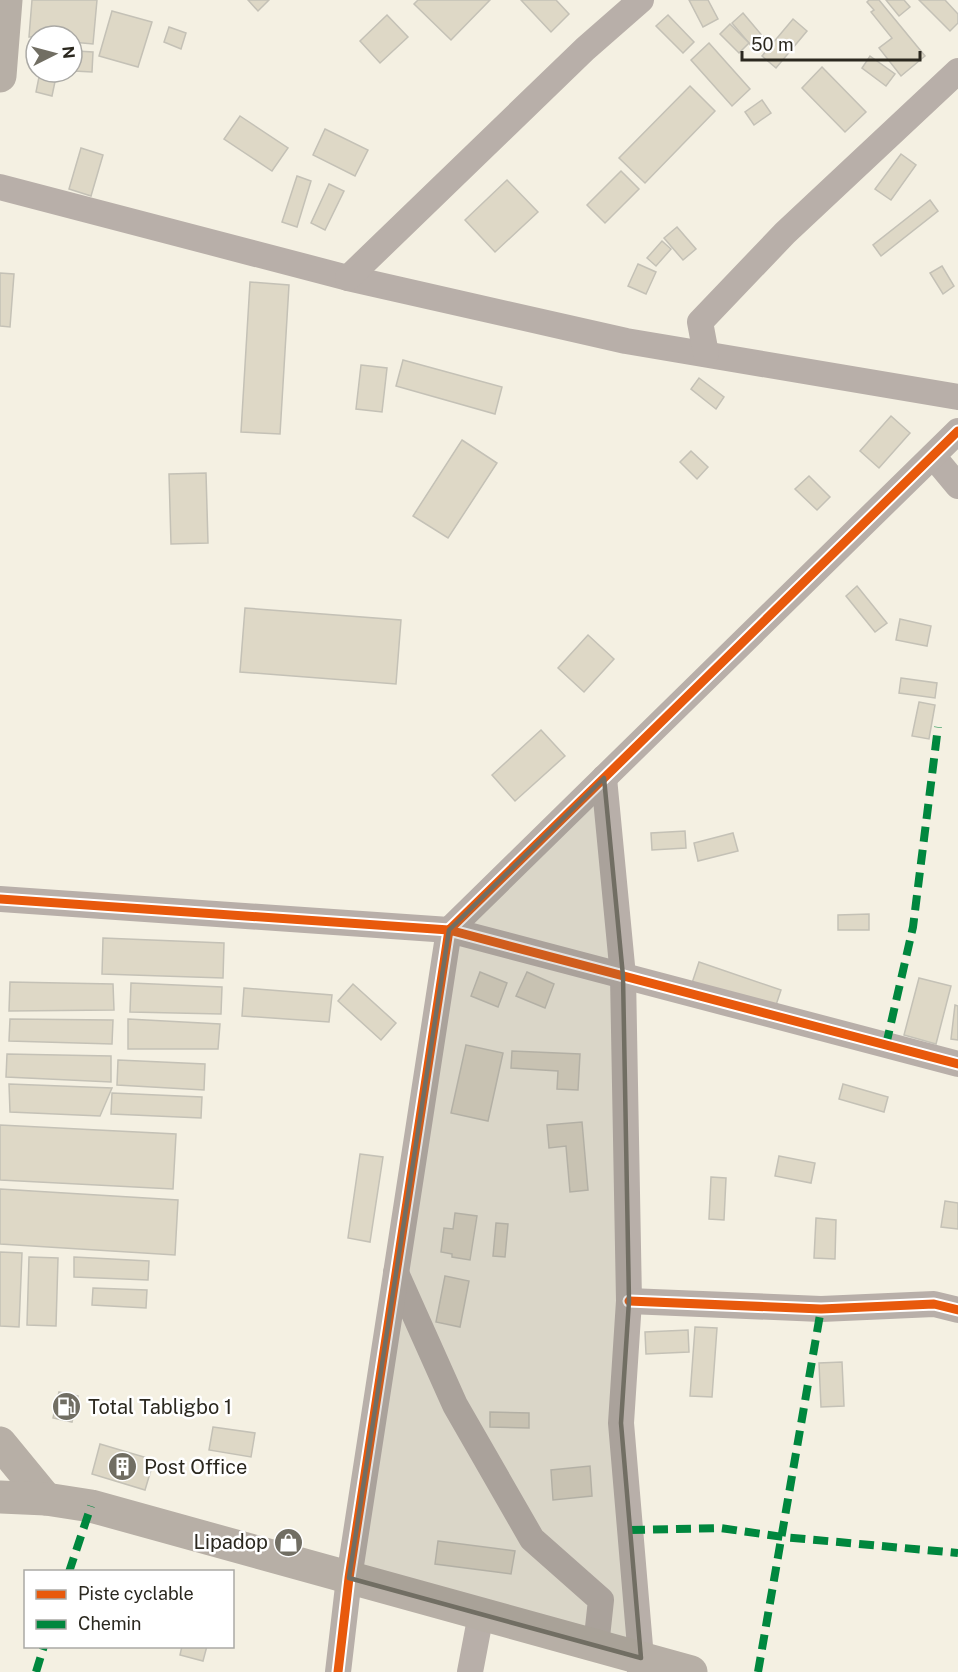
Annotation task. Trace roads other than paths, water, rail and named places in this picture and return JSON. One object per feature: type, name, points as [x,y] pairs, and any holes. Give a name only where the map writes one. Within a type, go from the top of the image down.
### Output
[{"type":"street","points":[[0,76],[6,0]]},
{"type":"street","points":[[348,278],[585,50],[641,0]]},
{"type":"street","points":[[706,354],[700,322],[785,233],[958,70]]},
{"type":"street","points":[[0,188],[348,278],[626,341],[958,397]]},
{"type":"street","points":[[338,1672],[349,1578],[449,930],[958,431]]},
{"type":"street","points":[[933,456],[958,486]]},
{"type":"street","points":[[604,778],[623,976],[629,1300],[621,1423],[640,1665]]},
{"type":"street","points":[[0,899],[449,930],[958,1064]]},
{"type":"street","points":[[396,1273],[455,1405],[532,1539],[601,1600],[596,1646]]},
{"type":"street","points":[[629,1300],[821,1309],[934,1304],[958,1310]]},
{"type":"street","points":[[0,1443],[46,1499]]},
{"type":"street","points":[[0,1497],[46,1499],[91,1506],[596,1646],[640,1665],[691,1672]]},
{"type":"street","points":[[470,1672],[481,1614]]},
{"type":"place","name":"Total Tabligbo 1","points":[[67,1407]]},
{"type":"place","name":"Post Office","points":[[123,1467]]},
{"type":"place","name":"Lipadop","points":[[289,1542]]}]
